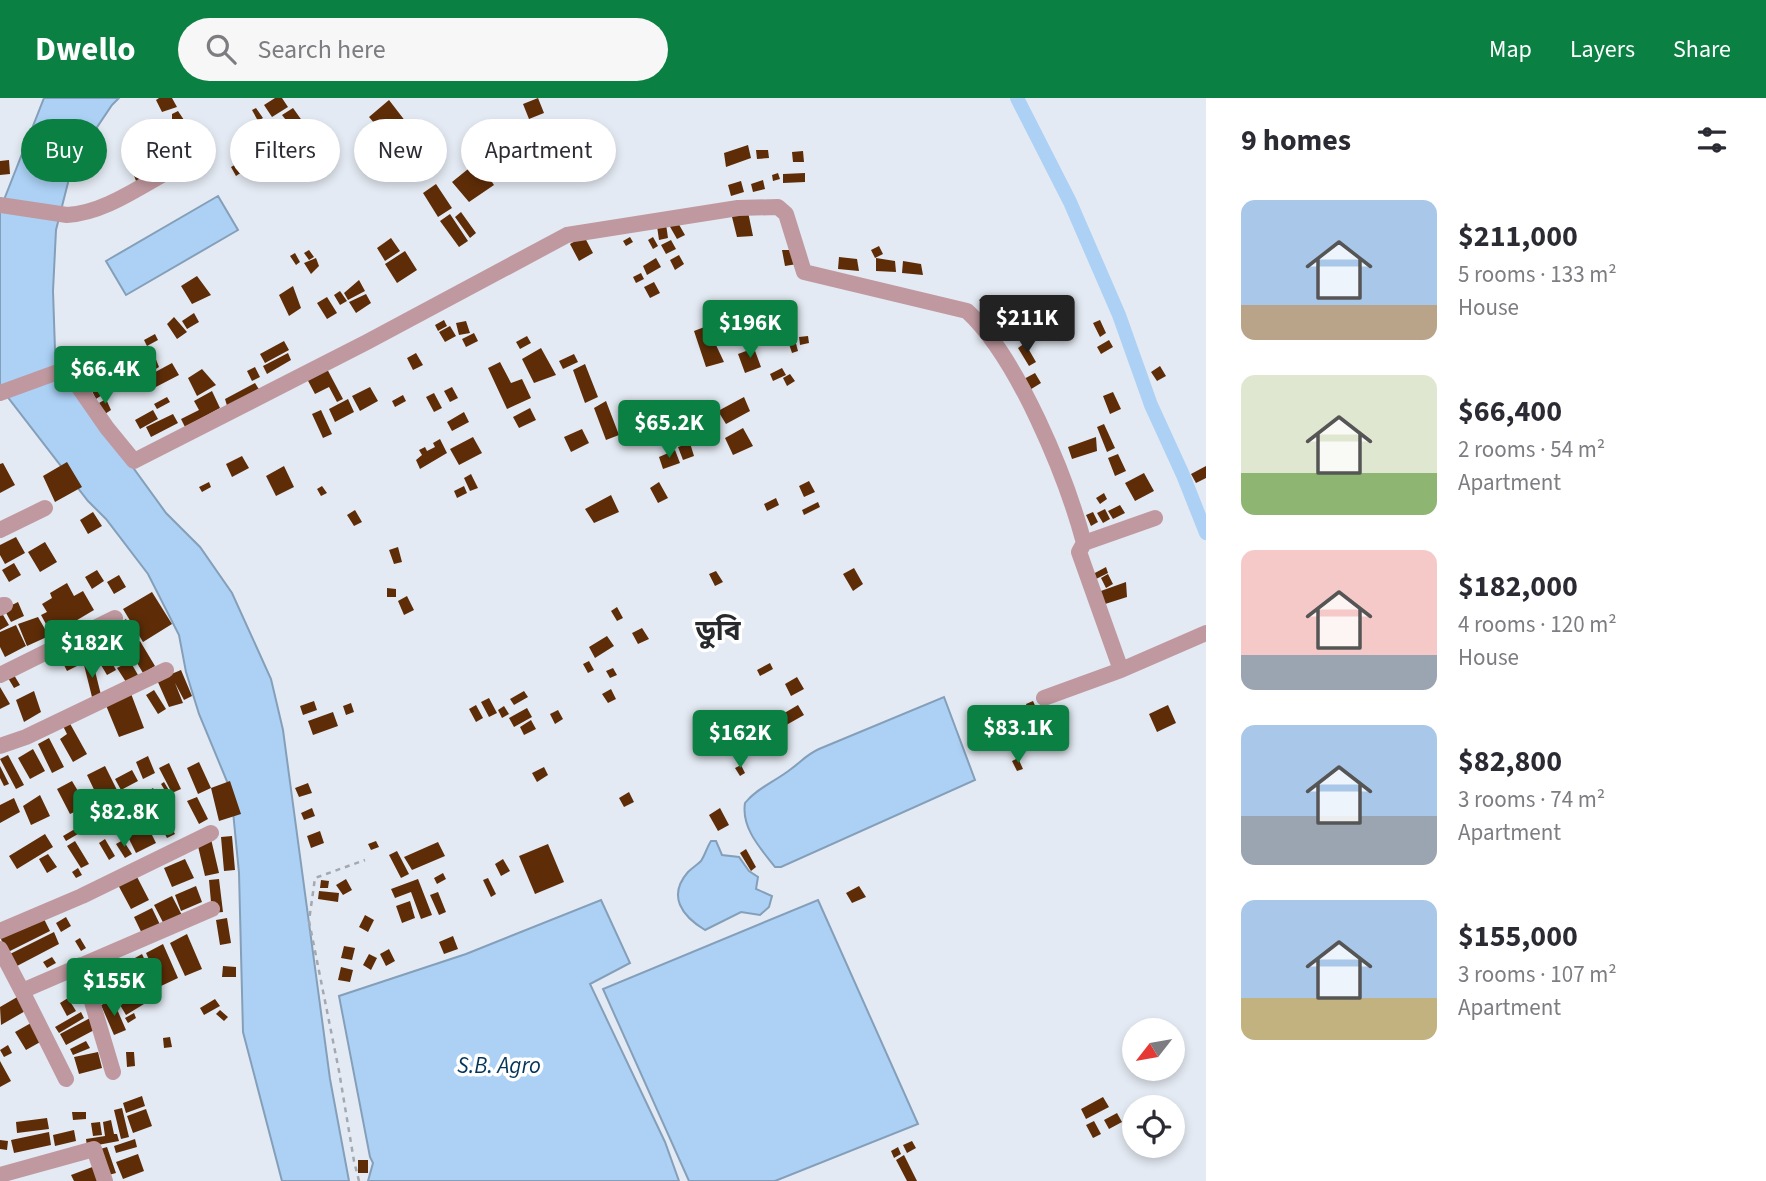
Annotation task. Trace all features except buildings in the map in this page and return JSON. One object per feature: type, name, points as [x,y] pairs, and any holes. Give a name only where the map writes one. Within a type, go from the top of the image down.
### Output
[{"type":"street","points":[[0,205],[67,215],[103,206],[148,182]]},
{"type":"street","points":[[0,393],[66,369],[134,461],[367,342],[567,235],[738,208],[778,207],[786,214],[804,272],[967,312],[980,324],[1037,417],[1077,517],[1084,543]]},
{"type":"street","points":[[0,530],[45,508]]},
{"type":"street","points":[[1121,670],[1079,552],[1084,543],[1155,518]]},
{"type":"street","points":[[0,675],[115,618]]},
{"type":"street","points":[[1044,698],[1121,670],[1206,632]]},
{"type":"street","points":[[0,746],[26,737],[166,670]]},
{"type":"street","points":[[0,931],[211,833]]},
{"type":"street","points":[[22,991],[212,909]]},
{"type":"street","points":[[0,948],[66,1079]]},
{"type":"street","points":[[81,965],[113,1072]]},
{"type":"street","points":[[0,1175],[94,1149],[105,1181]]},
{"type":"path","points":[[359,1181],[309,921],[315,878],[365,860]]},
{"type":"water","points":[[44,98],[119,98],[103,119],[36,119]]},
{"type":"water","points":[[21,157],[21,182],[68,182],[56,230],[53,291],[58,364],[166,513],[200,547],[232,593],[271,679],[283,730],[330,1079],[349,1181],[282,1181],[243,1032],[239,873],[231,791],[199,714],[186,672],[179,635],[148,574],[0,387],[0,210]]},
{"type":"water","points":[[218,196],[238,230],[126,295],[106,261]]},
{"type":"water","points":[[944,697],[975,780],[781,867],[775,867],[749,829],[745,803],[815,751]]},
{"type":"water","points":[[711,841],[716,841],[722,855],[739,857],[749,871],[758,877],[756,889],[772,896],[769,907],[760,915],[741,912],[705,930],[684,912],[678,897],[682,881],[701,861]]},
{"type":"water","name":"S.B. Agro","points":[[601,900],[630,963],[590,984],[665,1142],[679,1181],[368,1181],[373,1163],[339,996],[466,954]]},
{"type":"water","points":[[818,900],[918,1124],[775,1181],[689,1181],[603,989]]},
{"type":"waterway","points":[[1017,98],[1070,202],[1119,315],[1151,405],[1206,533]]},
{"type":"district","name":"ডুবি","points":[[718,630]]}]
